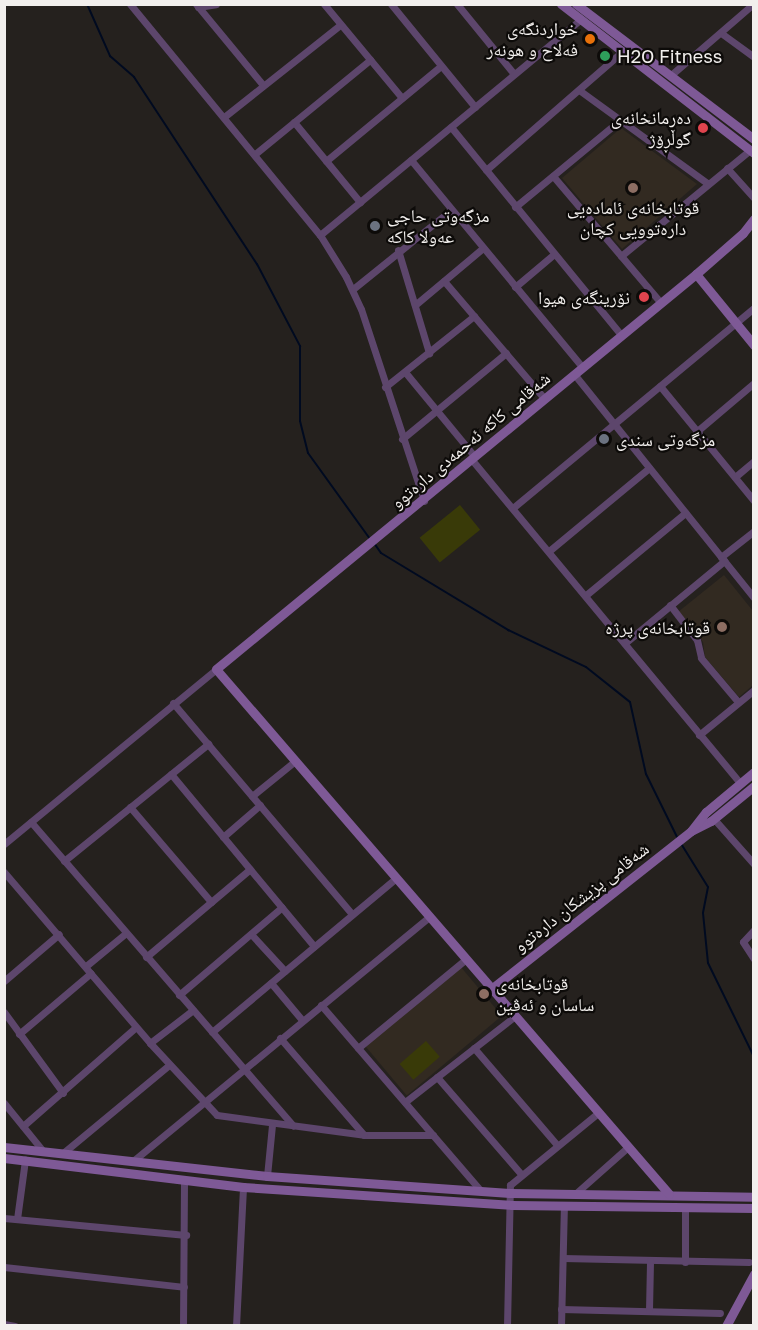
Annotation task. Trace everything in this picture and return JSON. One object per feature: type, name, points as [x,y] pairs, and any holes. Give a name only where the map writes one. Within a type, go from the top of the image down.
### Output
[{"type":"street","points":[[130,4],[320,235],[353,288],[424,501]]},
{"type":"street","points":[[197,6],[216,4]]},
{"type":"street","points":[[324,4],[402,98]]},
{"type":"street","points":[[391,4],[475,107]]},
{"type":"street","points":[[457,4],[514,74]]},
{"type":"street","points":[[561,4],[752,151],[707,183],[621,256]]},
{"type":"street","points":[[576,4],[753,139]]},
{"type":"street","points":[[671,75],[753,4]]},
{"type":"street","points":[[197,6],[263,85]]},
{"type":"street","points":[[320,235],[581,19]]},
{"type":"street","points":[[224,117],[340,25]]},
{"type":"street","points":[[721,33],[753,57]]},
{"type":"street","points":[[486,170],[623,51]]},
{"type":"street","points":[[255,154],[370,60]]},
{"type":"street","points":[[326,161],[441,66]]},
{"type":"street","points":[[579,90],[707,183]]},
{"type":"street","points":[[515,207],[620,120]]},
{"type":"street","points":[[294,122],[360,202]]},
{"type":"street","points":[[451,127],[621,335]]},
{"type":"street","points":[[411,160],[582,367]]},
{"type":"street","points":[[728,168],[753,198]]},
{"type":"street","points":[[553,176],[661,303]]},
{"type":"street","points":[[353,288],[451,210]]},
{"type":"street","name":"شەقامی کاکە ئەحمەدی دارەتوو","points":[[216,669],[424,501],[544,398],[696,274],[743,233],[753,219]]},
{"type":"street","name":"شەقامی کاکە ئەحمەدی دارەتوو","points":[[743,233],[753,229]]},
{"type":"street","points":[[416,305],[483,248]]},
{"type":"street","points":[[398,250],[429,353]]},
{"type":"street","points":[[514,287],[554,255]]},
{"type":"street","points":[[696,274],[753,345]]},
{"type":"street","points":[[444,281],[544,398]]},
{"type":"street","points":[[514,507],[753,308]]},
{"type":"street","points":[[385,387],[474,316]]},
{"type":"street","points":[[402,440],[506,353]]},
{"type":"street","points":[[405,372],[740,783]]},
{"type":"street","points":[[574,374],[753,598]]},
{"type":"street","points":[[696,432],[753,383]]},
{"type":"street","points":[[660,386],[753,501]]},
{"type":"street","points":[[735,477],[753,461]]},
{"type":"street","points":[[549,551],[649,468]]},
{"type":"street","points":[[586,596],[685,513]]},
{"type":"street","points":[[625,643],[753,531]]},
{"type":"street","points":[[670,605],[697,640],[701,658],[738,702]]},
{"type":"street","points":[[4,844],[216,669],[669,1194]]},
{"type":"street","points":[[699,735],[753,690]]},
{"type":"street","points":[[173,703],[352,914]]},
{"type":"street","points":[[64,861],[208,744]]},
{"type":"street","points":[[252,796],[295,761]]},
{"type":"street","name":"شەقامی پزیشکان دارەتوو","points":[[491,989],[700,824],[753,772]]},
{"type":"street","points":[[171,774],[314,946]]},
{"type":"street","name":"شەقامی پزیشکان دارەتوو","points":[[700,824],[714,819],[753,786]]},
{"type":"street","points":[[223,837],[260,805]]},
{"type":"street","points":[[130,807],[211,902]]},
{"type":"street","points":[[714,819],[753,864]]},
{"type":"street","points":[[31,822],[292,1126]]},
{"type":"street","points":[[147,957],[250,869]]},
{"type":"street","points":[[4,872],[169,1065],[204,1103],[229,1119],[364,1135],[433,1134]]},
{"type":"street","points":[[212,1032],[396,878]]},
{"type":"street","points":[[179,995],[282,907]]},
{"type":"street","points":[[133,1161],[429,917]]},
{"type":"street","points":[[753,930],[743,942],[753,959]]},
{"type":"street","points":[[86,966],[126,933]]},
{"type":"street","points":[[4,981],[59,934]]},
{"type":"street","points":[[251,934],[285,971]]},
{"type":"street","points":[[358,1048],[466,960]]},
{"type":"street","points":[[19,1034],[91,972]]},
{"type":"street","points":[[271,983],[302,1020]]},
{"type":"street","points":[[321,1005],[482,1191]]},
{"type":"street","points":[[150,1043],[193,1010]]},
{"type":"street","points":[[4,1012],[63,1093]]},
{"type":"street","points":[[405,1102],[515,1016]]},
{"type":"street","points":[[23,1126],[136,1027]]},
{"type":"street","points":[[280,1038],[364,1135]]},
{"type":"street","points":[[474,1048],[557,1145]]},
{"type":"street","points":[[63,1153],[169,1065]]},
{"type":"street","points":[[436,1077],[521,1174]]},
{"type":"street","points":[[4,1103],[43,1151]]},
{"type":"street","points":[[507,1326],[512,1204],[510,1185],[598,1113]]},
{"type":"street","points":[[267,1176],[272,1125]]},
{"type":"street","points":[[4,1147],[267,1176],[510,1193],[753,1197]]},
{"type":"street","points":[[575,1194],[628,1148]]},
{"type":"street","points":[[4,1158],[243,1187],[512,1204],[753,1208]]},
{"type":"street","points":[[17,1219],[25,1160]]},
{"type":"street","points":[[183,1326],[186,1235],[184,1180]]},
{"type":"street","points":[[236,1326],[243,1187]]},
{"type":"street","points":[[561,1326],[564,1205]]},
{"type":"street","points":[[685,1207],[685,1262]]},
{"type":"street","points":[[4,1218],[186,1235]]},
{"type":"street","points":[[563,1258],[749,1262]]},
{"type":"street","points":[[649,1310],[650,1261]]},
{"type":"street","points":[[4,1267],[184,1287]]},
{"type":"street","points":[[726,1326],[753,1274]]},
{"type":"street","points":[[561,1309],[720,1313]]},
{"type":"street","points":[[4,1324],[15,1326]]},
{"type":"shaded area","name":"قوتابخانەی ئامادەیی دارەتوویی کچان","points":[[621,128],[697,184],[622,249],[562,178]]},
{"type":"shaded area","points":[[460,505],[480,530],[440,563],[420,538]]},
{"type":"shaded area","name":"قوتابخانەی پرژە","points":[[724,575],[753,611],[753,685],[739,697],[705,657],[703,642],[678,612]]},
{"type":"shaded area","points":[[460,966],[502,1016],[407,1095],[365,1046]]},
{"type":"shaded area","points":[[426,1041],[440,1057],[413,1080],[400,1064]]},
{"type":"waterway","points":[[87,4],[110,56],[134,77],[257,264],[300,346],[300,421],[308,453],[370,539]]},
{"type":"waterway","points":[[374,543],[381,553],[508,630],[586,667],[630,702],[646,774],[677,837]]},
{"type":"waterway","points":[[680,842],[708,887],[703,913],[708,963],[754,1057]]},
{"type":"place","name":"خواردنگەی فەلاح و هونەر","points":[[590,39]]},
{"type":"place","name":"H2O Fitness","points":[[605,56]]},
{"type":"place","name":"دەرمانخانەی گوڵڕۆژ","points":[[703,128]]},
{"type":"place","name":"قوتابخانەی ئامادەیی دارەتوویی کچان","points":[[633,188]]},
{"type":"place","name":"مزگەوتی حاجی عەولا کاکە","points":[[375,226]]},
{"type":"place","name":"نۆرینگەی هیوا","points":[[644,297]]},
{"type":"place","name":"مزگەوتی سندی","points":[[604,439]]},
{"type":"place","name":"قوتابخانەی پرژە","points":[[722,627]]},
{"type":"place","name":"قوتابخانەی ساسان و ئەڤین","points":[[484,994]]}]
